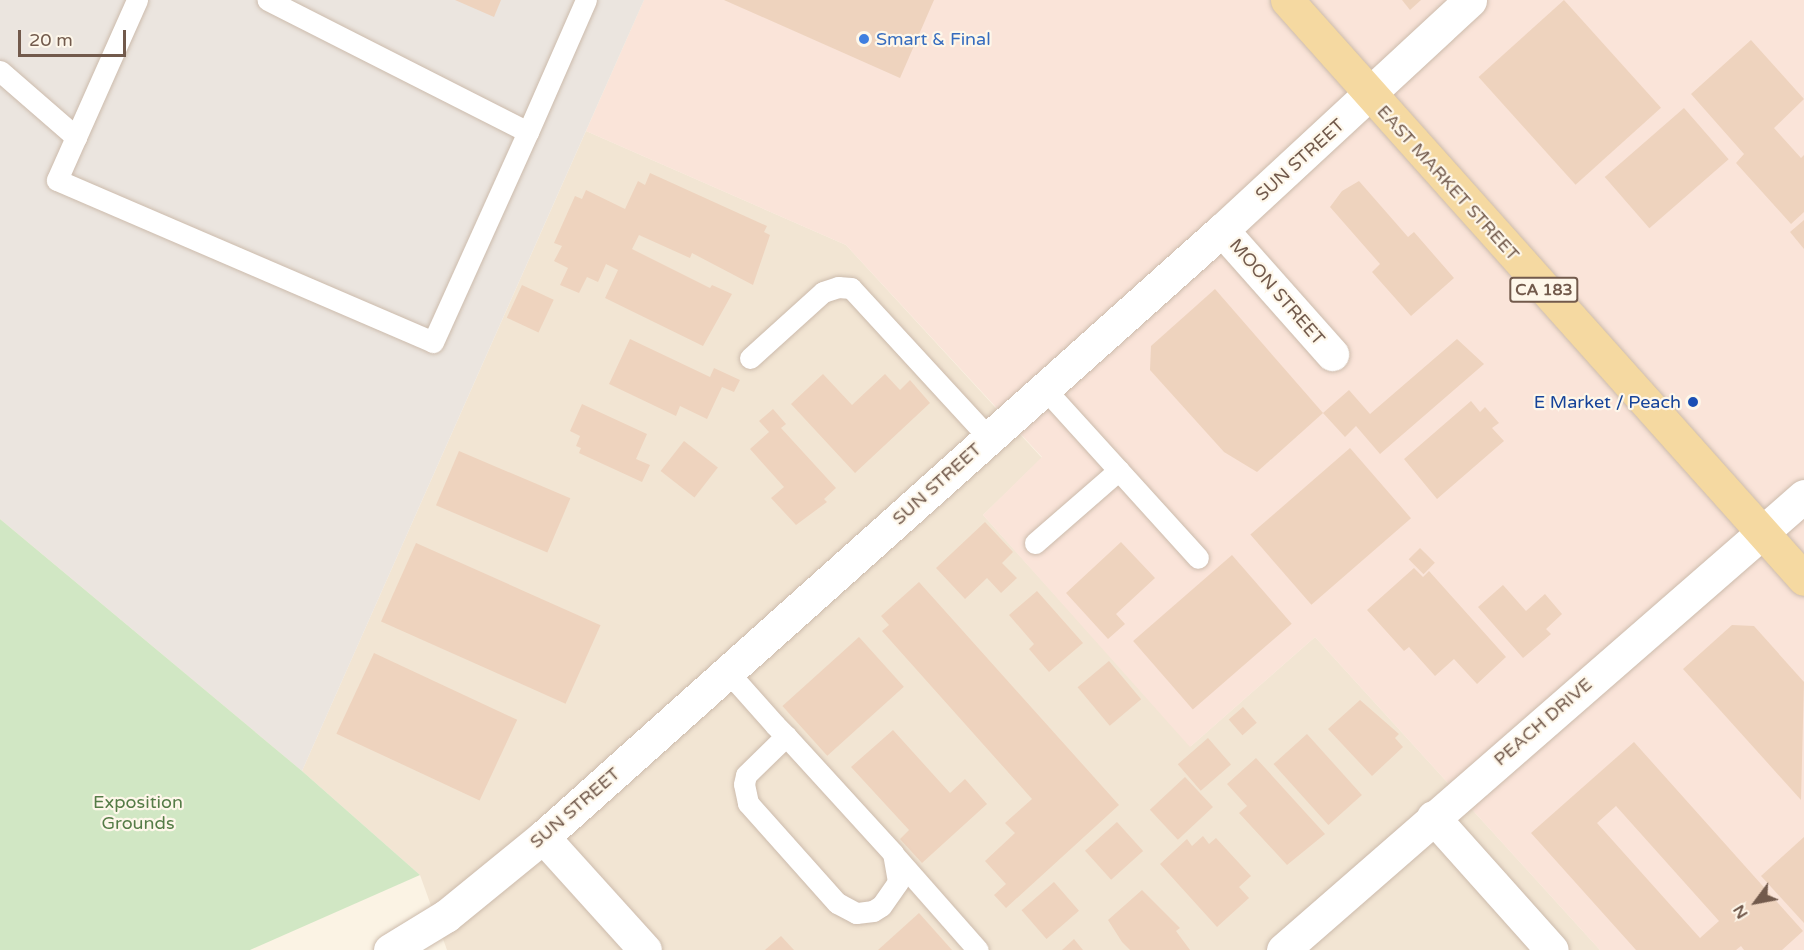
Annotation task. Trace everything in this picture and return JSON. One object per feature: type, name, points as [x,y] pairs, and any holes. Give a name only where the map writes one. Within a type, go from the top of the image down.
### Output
[{"type":"main road","name":"EAST MARKET STREET","points":[[1287,0],[1370,96],[1804,579]]},
{"type":"street","name":"SUN STREET","points":[[390,950],[446,916],[543,837],[1222,230],[1370,96],[1470,0]]},
{"type":"street","name":"MOON STREET","points":[[1222,230],[1332,354]]},
{"type":"street","name":"PEACH DRIVE","points":[[1283,950],[1804,496]]},
{"type":"street","points":[[1433,817],[1552,950]]},
{"type":"street","points":[[543,837],[645,950]]},
{"type":"lane","points":[[137,0],[57,180],[433,342],[586,0]]},
{"type":"lane","points":[[268,0],[528,132]]},
{"type":"lane","points":[[0,71],[76,137]]},
{"type":"lane","points":[[750,358],[823,292],[838,287],[850,288],[988,437]]},
{"type":"lane","points":[[1044,388],[1198,558]]},
{"type":"lane","points":[[1035,543],[1119,470]]},
{"type":"lane","points":[[728,672],[978,950]]},
{"type":"lane","points":[[786,736],[746,775],[745,794],[753,809],[837,903],[856,913],[881,906],[898,882],[893,854]]},
{"type":"shaded area","points":[[0,0],[644,0],[302,771],[0,519]]},
{"type":"shaded area","points":[[644,0],[1804,0],[1804,950],[1600,950],[1315,637],[1190,747],[983,515],[1042,457],[846,245],[586,131]]},
{"type":"shaded area","points":[[586,131],[846,245],[1042,458],[983,515],[1191,746],[1315,637],[1600,950],[447,950],[420,875],[302,771]]},
{"type":"green space","name":"Exposition Grounds","points":[[0,519],[302,771],[420,875],[250,950],[0,950]]},
{"type":"building","points":[[455,0],[501,0],[494,17]]},
{"type":"building","name":"Smart & Final","points":[[724,0],[934,0],[900,78]]},
{"type":"building","points":[[1402,0],[1421,0],[1410,10]]},
{"type":"building","points":[[1564,0],[1661,108],[1576,185],[1479,77]]},
{"type":"building","points":[[1751,40],[1804,99],[1774,128],[1801,158],[1804,155],[1804,212],[1791,224],[1736,163],[1744,154],[1691,94]]},
{"type":"building","points":[[1684,108],[1729,159],[1649,228],[1605,177]]},
{"type":"building","points":[[650,173],[767,226],[764,232],[770,235],[753,285],[692,253],[690,258],[639,235],[632,249],[710,288],[712,285],[732,294],[703,346],[605,298],[618,270],[606,264],[598,282],[587,277],[579,293],[560,285],[568,268],[554,261],[562,246],[554,243],[575,196],[582,199],[586,190],[625,209],[638,181],[645,185]]},
{"type":"building","points":[[1359,181],[1408,237],[1414,232],[1454,278],[1411,316],[1372,272],[1380,264],[1330,207],[1342,191]]},
{"type":"building","points":[[1804,220],[1804,249],[1790,232]]},
{"type":"building","points":[[522,285],[554,300],[539,332],[507,318]]},
{"type":"building","points":[[1215,289],[1323,413],[1257,472],[1224,452],[1150,370],[1151,346]]},
{"type":"building","points":[[630,339],[710,377],[714,368],[740,380],[734,392],[722,387],[707,419],[680,406],[676,416],[609,384]]},
{"type":"building","points":[[1457,339],[1484,364],[1380,454],[1356,426],[1345,437],[1323,413],[1349,390],[1370,414]]},
{"type":"building","points":[[823,374],[852,405],[885,374],[900,390],[910,380],[930,403],[855,473],[791,404]]},
{"type":"building","points":[[1471,401],[1480,412],[1485,407],[1499,423],[1492,428],[1504,441],[1437,499],[1404,459]]},
{"type":"building","points":[[582,404],[647,434],[636,459],[650,465],[642,482],[579,453],[581,448],[576,446],[580,436],[570,431]]},
{"type":"building","points":[[773,409],[786,424],[781,428],[836,488],[824,499],[827,502],[796,525],[771,498],[784,487],[750,449],[769,432],[759,421]]},
{"type":"building","points":[[684,441],[718,467],[694,497],[661,471]]},
{"type":"building","points":[[1350,448],[1411,518],[1311,605],[1250,535]]},
{"type":"building","points":[[459,451],[570,498],[547,553],[436,505]]},
{"type":"building","points":[[985,522],[1013,552],[1002,563],[1017,578],[1001,593],[987,578],[965,599],[936,568]]},
{"type":"building","points":[[1121,542],[1155,578],[1116,614],[1125,624],[1108,639],[1066,593]]},
{"type":"building","points":[[416,543],[601,625],[566,704],[381,622]]},
{"type":"building","points":[[1420,548],[1435,563],[1424,574],[1409,559]]},
{"type":"building","points":[[1232,555],[1292,624],[1193,710],[1133,641]]},
{"type":"building","points":[[1414,568],[1423,577],[1429,571],[1506,657],[1477,684],[1454,659],[1435,676],[1409,647],[1404,651],[1367,610]]},
{"type":"building","points":[[919,582],[1119,805],[1006,908],[994,895],[1006,884],[985,861],[1015,833],[1005,823],[1032,799],[882,631],[889,625],[881,616]]},
{"type":"building","points":[[1503,585],[1526,611],[1545,594],[1562,614],[1546,629],[1551,634],[1523,658],[1478,607]]},
{"type":"building","points":[[1037,591],[1083,643],[1049,672],[1029,649],[1034,644],[1009,615]]},
{"type":"building","points":[[1732,625],[1754,626],[1804,682],[1801,800],[1683,669]]},
{"type":"building","points":[[859,637],[904,687],[827,756],[782,706]]},
{"type":"building","points":[[374,653],[517,720],[480,800],[336,734]]},
{"type":"building","points":[[1109,661],[1141,699],[1110,726],[1078,687]]},
{"type":"building","points":[[1360,700],[1399,734],[1395,738],[1403,747],[1372,776],[1328,729]]},
{"type":"building","points":[[1243,707],[1257,723],[1242,735],[1229,719]]},
{"type":"building","points":[[893,730],[950,793],[965,779],[987,804],[922,863],[900,839],[909,830],[851,767]]},
{"type":"building","points":[[1307,734],[1362,795],[1328,825],[1274,764]]},
{"type":"building","points":[[1208,738],[1231,764],[1201,791],[1178,764]]},
{"type":"building","points":[[1634,742],[1803,931],[1782,950],[1744,950],[1741,946],[1736,950],[1636,950],[1531,833]],"holes":[[[1616,806],[1719,921],[1700,938],[1597,823]]]},
{"type":"building","points":[[1256,758],[1325,834],[1287,865],[1239,813],[1247,806],[1227,784]]},
{"type":"building","points":[[1185,777],[1213,807],[1178,840],[1150,810]]},
{"type":"building","points":[[1117,822],[1143,851],[1111,880],[1085,851]]},
{"type":"building","points":[[1203,836],[1209,844],[1216,838],[1251,876],[1239,887],[1249,898],[1217,927],[1160,864],[1187,839],[1192,846]]},
{"type":"building","points":[[1804,837],[1804,923],[1761,876]]},
{"type":"building","points":[[1054,882],[1079,911],[1046,939],[1022,910]]},
{"type":"building","points":[[1142,890],[1180,928],[1176,931],[1190,950],[1130,950],[1122,942],[1108,920]]},
{"type":"building","points":[[919,913],[952,950],[878,950]]},
{"type":"building","points":[[781,936],[794,950],[765,950]]},
{"type":"building","points":[[1074,939],[1083,950],[1062,950]]},
{"type":"place","name":"Smart & Final","points":[[864,39]]},
{"type":"place","name":"E Market / Peach","points":[[1693,402]]}]
